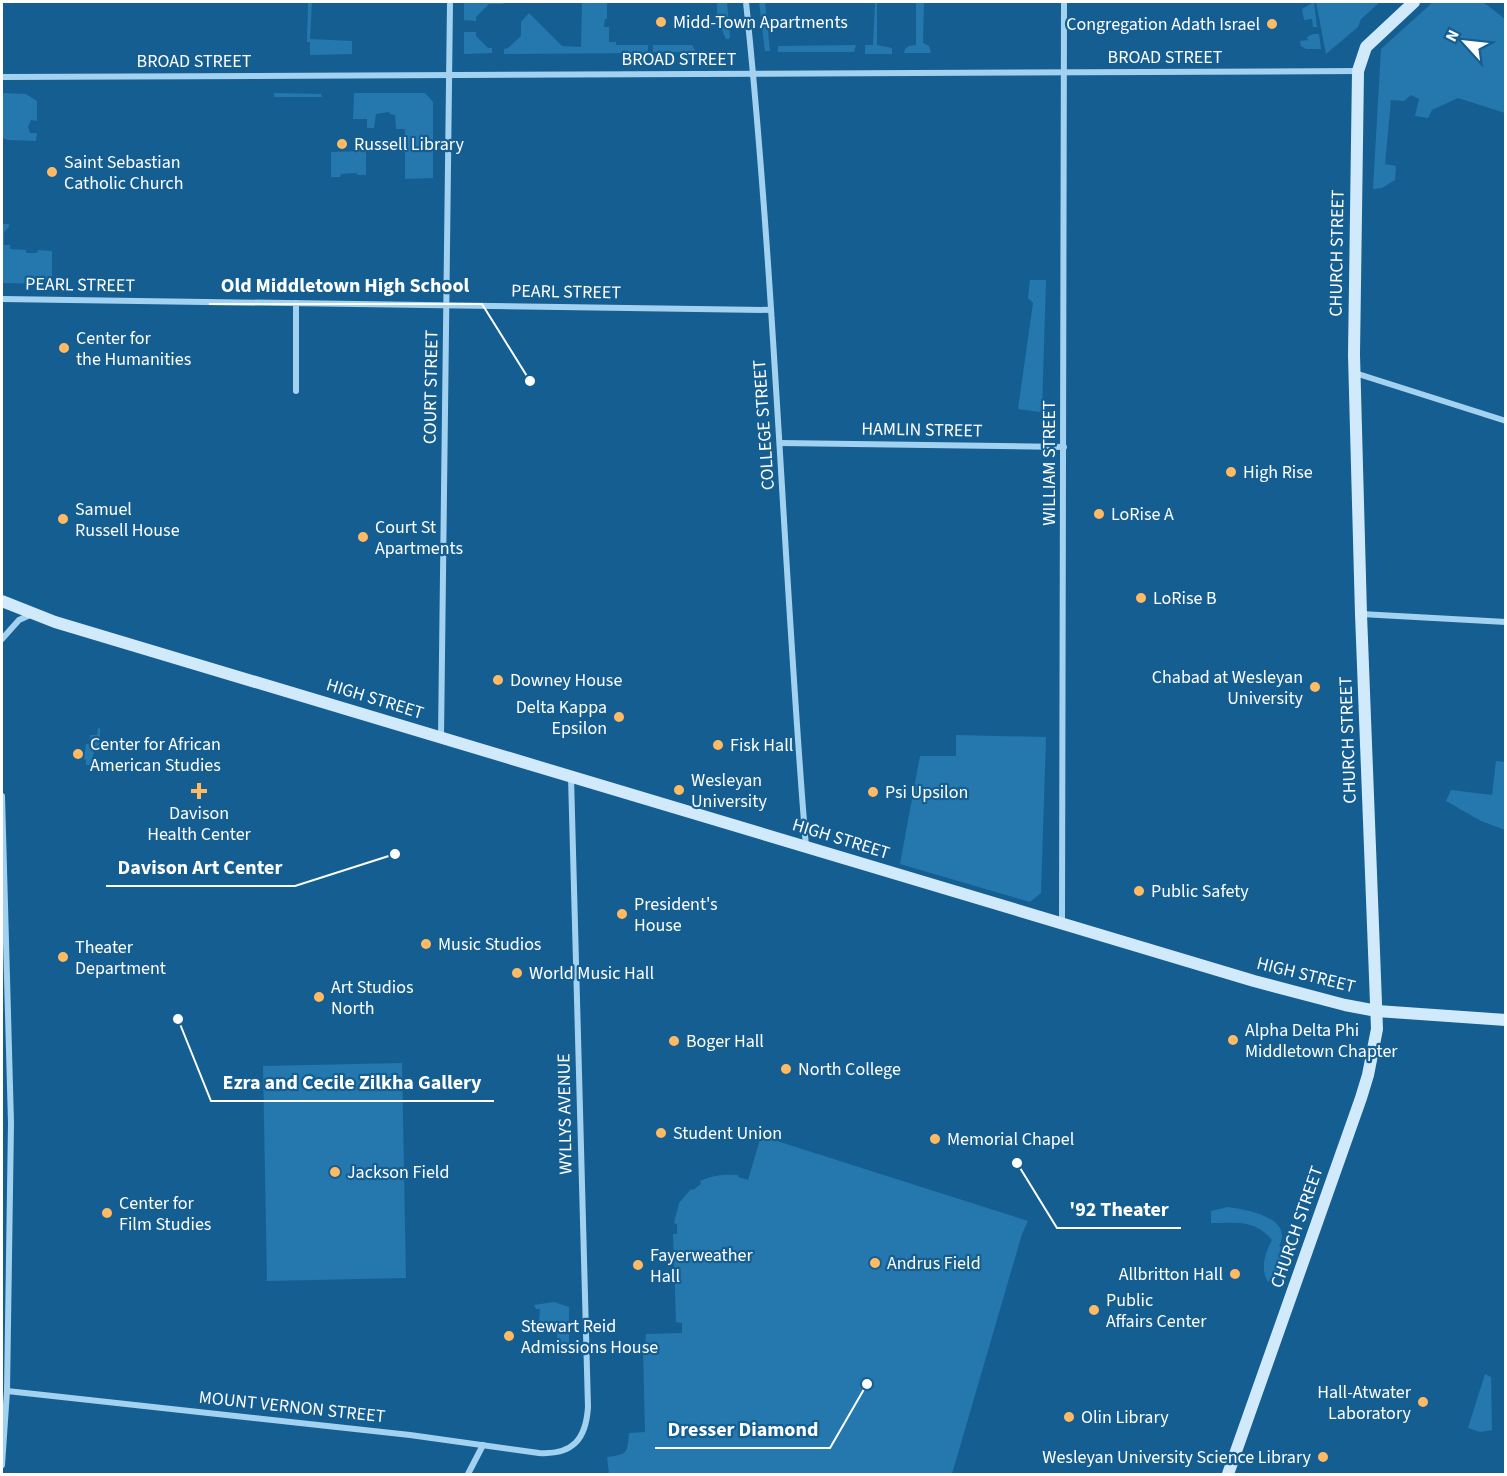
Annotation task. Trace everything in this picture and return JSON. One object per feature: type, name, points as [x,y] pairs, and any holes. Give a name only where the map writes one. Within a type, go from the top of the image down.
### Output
[{"type":"street","name":"COURT STREET","points":[[441,738],[450,2]]},
{"type":"street","name":"COLLEGE STREET","points":[[746,2],[754,74],[771,310],[806,847]]},
{"type":"street","name":"WILLIAM STREET","points":[[1062,924],[1065,2]]},
{"type":"street","name":"CHURCH STREET","points":[[1228,1474],[1361,1098],[1373,1052],[1377,1011],[1361,614],[1355,373],[1358,71],[1366,46],[1414,2]]},
{"type":"street","name":"BROAD STREET","points":[[2,77],[1358,71]]},
{"type":"street","name":"PEARL STREET","points":[[2,299],[771,310]]},
{"type":"street","points":[[296,303],[296,391]]},
{"type":"street","points":[[1355,373],[1506,421]]},
{"type":"street","name":"HAMLIN STREET","points":[[780,444],[1064,447]]},
{"type":"street","name":"HIGH STREET","points":[[2,601],[55,622],[1254,981],[1377,1011],[1506,1020]]},
{"type":"street","points":[[2,639],[19,620],[35,614]]},
{"type":"street","points":[[1361,614],[1506,622]]},
{"type":"street","name":"WYLLYS AVENUE","points":[[571,777],[588,1407],[585,1429],[573,1446]]},
{"type":"street","points":[[2,796],[5,1034],[11,1123],[7,1390],[2,1465]]},
{"type":"street","name":"MOUNT VERNON STREET","points":[[7,1390],[551,1454],[573,1446]]},
{"type":"street","points":[[468,1474],[483,1445]]},
{"type":"shaded area","points":[[308,2],[312,2],[310,39],[352,41],[352,54],[310,55],[310,42],[307,42]]},
{"type":"shaded area","points":[[464,2],[505,2],[489,4],[476,17],[476,21],[464,20]]},
{"type":"shaded area","points":[[582,2],[607,2],[607,19],[605,19],[604,27],[609,27],[609,42],[616,42],[616,45],[648,45],[648,53],[504,54],[504,49],[521,36],[521,22],[529,13],[562,46],[581,47]]},
{"type":"shaded area","points":[[717,2],[727,2],[729,39],[726,39],[717,25]]},
{"type":"shaded area","points":[[759,2],[765,2],[770,51],[765,51]]},
{"type":"shaded area","points":[[875,2],[877,2],[877,45],[892,48],[892,54],[865,54],[865,45],[873,45]]},
{"type":"shaded area","points":[[916,2],[924,2],[923,43],[929,46],[931,53],[904,53],[909,46],[916,45]]},
{"type":"shaded area","points":[[1314,2],[1317,27],[1313,27],[1312,19],[1304,20],[1302,9]]},
{"type":"shaded area","points":[[1316,2],[1380,2],[1361,19],[1358,27],[1326,54]]},
{"type":"shaded area","points":[[1433,2],[1483,2],[1505,19],[1505,113],[1458,98],[1432,110],[1428,118],[1415,116],[1419,99],[1411,95],[1404,101],[1391,100],[1385,164],[1396,166],[1395,180],[1382,188],[1373,189],[1381,49]]},
{"type":"shaded area","points":[[464,32],[476,32],[476,36],[488,48],[492,48],[492,53],[464,54]]},
{"type":"shaded area","points":[[1319,34],[1321,49],[1306,49],[1301,46],[1300,41],[1308,40],[1307,37]]},
{"type":"shaded area","points":[[653,45],[692,45],[696,52],[653,52]]},
{"type":"shaded area","points":[[856,45],[854,52],[778,52],[778,46]]},
{"type":"shaded area","points":[[2,93],[26,94],[37,101],[37,121],[31,120],[28,127],[30,133],[37,133],[36,141],[2,138]]},
{"type":"shaded area","points":[[274,93],[321,94],[322,97],[274,97]]},
{"type":"shaded area","points":[[354,93],[425,93],[433,102],[433,178],[405,179],[405,129],[396,129],[395,115],[389,112],[376,114],[374,128],[367,128],[367,119],[353,119]]},
{"type":"shaded area","points":[[366,151],[366,175],[356,173],[331,177],[331,152]]},
{"type":"shaded area","points":[[2,224],[9,224],[4,232],[4,245],[10,245],[10,249],[26,250],[26,253],[37,253],[38,250],[52,251],[52,284],[2,283]]},
{"type":"shaded area","points":[[1030,280],[1046,280],[1042,410],[1039,412],[1018,409],[1033,303],[1028,298]]},
{"type":"shaded area","points":[[98,728],[100,728],[100,746],[95,747],[91,765],[86,765],[84,759],[86,744],[89,744],[91,735],[97,735]]},
{"type":"shaded area","points":[[956,735],[1046,737],[1041,893],[1030,902],[900,864],[920,756],[956,756]]},
{"type":"shaded area","points":[[1496,761],[1505,762],[1505,830],[1481,821],[1446,801],[1451,790],[1492,795]]},
{"type":"shaded area","name":"Jackson Field","points":[[402,1063],[406,1278],[267,1281],[263,1066]]},
{"type":"shaded area","points":[[761,1136],[1028,1221],[1022,1234],[952,1474],[609,1474],[607,1457],[625,1452],[629,1433],[645,1432],[643,1348],[645,1348],[646,1334],[682,1333],[682,1323],[676,1322],[673,1234],[677,1234],[677,1224],[674,1223],[679,1203],[691,1189],[701,1184],[700,1181],[709,1177],[738,1175],[748,1180]]},
{"type":"shaded area","points":[[1228,1207],[1266,1217],[1280,1228],[1282,1236],[1279,1246],[1285,1249],[1278,1272],[1268,1282],[1264,1272],[1264,1261],[1272,1240],[1266,1233],[1252,1225],[1211,1223],[1211,1211]]},
{"type":"shaded area","points":[[554,1302],[569,1307],[569,1349],[557,1349],[557,1332],[538,1332],[540,1309],[536,1309],[534,1305]]},
{"type":"shaded area","points":[[1485,1374],[1491,1377],[1492,1430],[1480,1432],[1468,1428]]},
{"type":"place","name":"Midd-Town Apartments","points":[[661,22]]},
{"type":"place","name":"Congregation Adath Israel","points":[[1272,24]]},
{"type":"place","name":"Russell Library","points":[[342,144]]},
{"type":"place","name":"Saint Sebastian Catholic Church","points":[[52,172]]},
{"type":"place","name":"Center for the Humanities","points":[[64,348]]},
{"type":"place","name":"Old Middletown High School","points":[[530,381]]},
{"type":"place","name":"High Rise","points":[[1231,472]]},
{"type":"place","name":"LoRise A","points":[[1099,514]]},
{"type":"place","name":"Samuel Russell House","points":[[63,519]]},
{"type":"place","name":"Court St Apartments","points":[[363,537]]},
{"type":"place","name":"LoRise B","points":[[1141,598]]},
{"type":"place","name":"Downey House","points":[[498,680]]},
{"type":"place","name":"Chabad at Wesleyan University","points":[[1315,687]]},
{"type":"place","name":"Delta Kappa Epsilon","points":[[619,717]]},
{"type":"place","name":"Fisk Hall","points":[[718,745]]},
{"type":"place","name":"Center for African American Studies","points":[[78,754]]},
{"type":"place","name":"Wesleyan University","points":[[679,790]]},
{"type":"place","name":"Davison Health Center","points":[[199,791]]},
{"type":"place","name":"Psi Upsilon","points":[[873,792]]},
{"type":"place","name":"Davison Art Center","points":[[395,854]]},
{"type":"place","name":"Public Safety","points":[[1139,891]]},
{"type":"place","name":"President's House","points":[[622,914]]},
{"type":"place","name":"Music Studios","points":[[426,944]]},
{"type":"place","name":"Theater Department","points":[[63,957]]},
{"type":"place","name":"World Music Hall","points":[[517,973]]},
{"type":"place","name":"Art Studios North","points":[[319,997]]},
{"type":"place","name":"Ezra and Cecile Zilkha Gallery","points":[[178,1019]]},
{"type":"place","name":"Alpha Delta Phi Middletown Chapter","points":[[1233,1040]]},
{"type":"place","name":"Boger Hall","points":[[674,1041]]},
{"type":"place","name":"North College","points":[[786,1069]]},
{"type":"place","name":"Student Union","points":[[661,1133]]},
{"type":"place","name":"Memorial Chapel","points":[[935,1139]]},
{"type":"place","name":"'92 Theater","points":[[1017,1163]]},
{"type":"place","name":"Jackson Field","points":[[335,1172]]},
{"type":"place","name":"Center for Film Studies","points":[[107,1213]]},
{"type":"place","name":"Andrus Field","points":[[875,1263]]},
{"type":"place","name":"Fayerweather Hall","points":[[638,1265]]},
{"type":"place","name":"Allbritton Hall","points":[[1235,1274]]},
{"type":"place","name":"Public Affairs Center","points":[[1094,1310]]},
{"type":"place","name":"Stewart Reid Admissions House","points":[[509,1336]]},
{"type":"place","name":"Dresser Diamond","points":[[867,1384]]},
{"type":"place","name":"Hall-Atwater Laboratory","points":[[1423,1402]]},
{"type":"place","name":"Olin Library","points":[[1069,1417]]},
{"type":"place","name":"Wesleyan University Science Library","points":[[1323,1457]]}]
